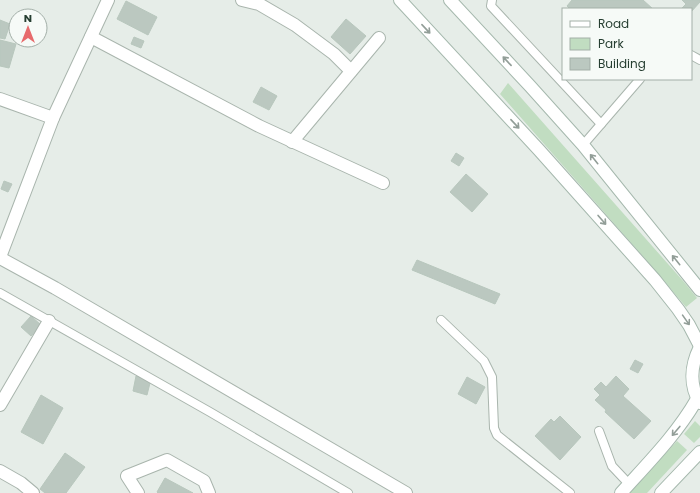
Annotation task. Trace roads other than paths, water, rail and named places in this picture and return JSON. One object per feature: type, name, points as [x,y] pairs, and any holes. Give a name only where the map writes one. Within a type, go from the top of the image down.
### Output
[{"type":"street","points":[[108,0],[53,118],[0,258],[55,288],[406,493]]},
{"type":"street","points":[[242,0],[259,4],[295,26],[334,54],[351,71]]},
{"type":"street","points":[[400,0],[539,150],[655,280],[690,325],[700,346],[693,367],[692,378],[699,401],[677,430],[621,493]]},
{"type":"street","points":[[450,0],[583,145],[700,290]]},
{"type":"street","points":[[91,37],[258,126],[383,183]]},
{"type":"street","points":[[292,142],[379,38]]},
{"type":"street","points":[[0,99],[53,118]]},
{"type":"street","points":[[0,405],[49,321]]},
{"type":"street","points":[[661,493],[694,456],[700,452]]},
{"type":"street","points":[[138,493],[127,476],[167,460],[204,481],[209,493]]},
{"type":"street","points":[[0,471],[21,482],[33,493]]},
{"type":"lane","points":[[492,0],[491,6],[601,124]]},
{"type":"lane","points":[[583,145],[639,80]]},
{"type":"lane","points":[[0,293],[210,412],[348,493]]},
{"type":"lane","points":[[441,320],[484,360],[492,377],[494,428],[497,436],[570,493]]},
{"type":"lane","points":[[598,431],[612,466],[629,484]]}]
